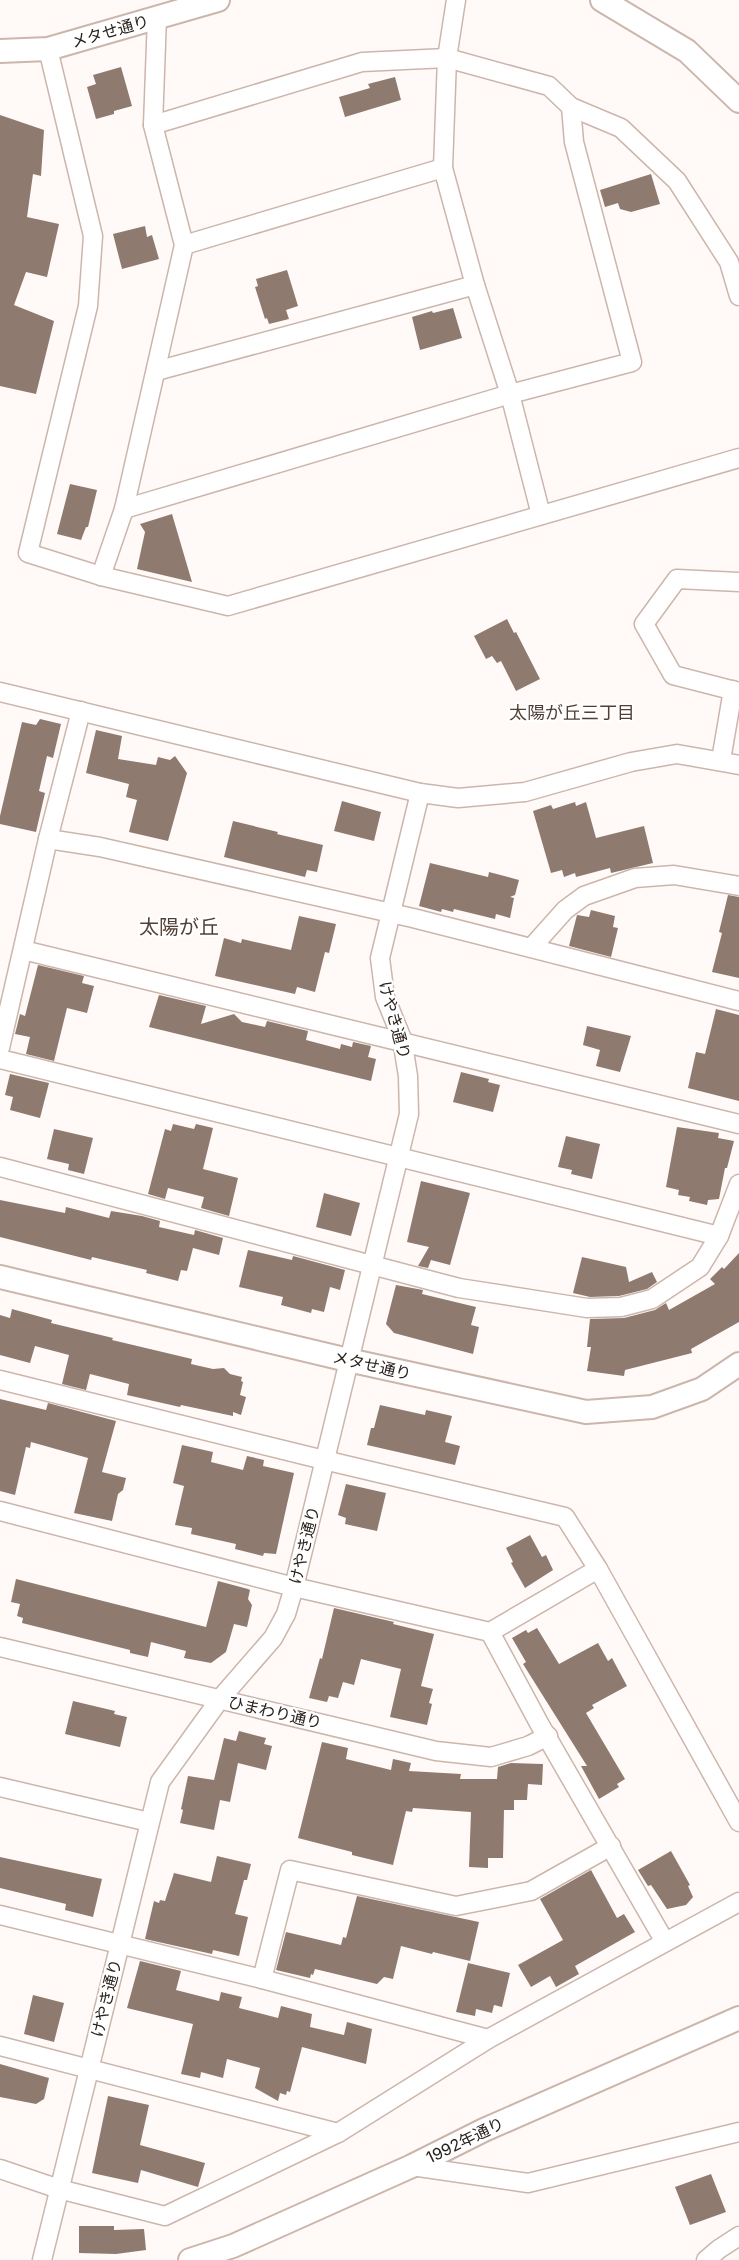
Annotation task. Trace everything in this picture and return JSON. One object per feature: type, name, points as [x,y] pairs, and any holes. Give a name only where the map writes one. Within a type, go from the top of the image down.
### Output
[{"type":"street","name":"メタせ通り","points":[[0,51],[48,49],[218,0]]},
{"type":"street","points":[[456,0],[447,58],[443,168],[475,285],[510,394],[541,515]]},
{"type":"street","points":[[602,0],[687,51],[739,101]]},
{"type":"street","points":[[101,576],[124,509],[184,246],[153,125],[157,17]]},
{"type":"street","points":[[48,49],[93,236],[88,306],[28,553],[101,576],[228,606],[739,458]]},
{"type":"street","points":[[153,125],[362,62],[447,58],[549,86],[571,107],[621,128],[677,181],[729,262],[739,296]]},
{"type":"street","points":[[124,509],[510,394],[632,362],[574,142],[571,107]]},
{"type":"street","points":[[184,246],[443,168]]},
{"type":"street","points":[[156,371],[475,285]]},
{"type":"street","points":[[721,760],[736,691],[673,675],[644,624],[677,579],[739,582]]},
{"type":"street","points":[[0,692],[420,793],[458,798],[525,792],[631,762],[677,754],[739,765]]},
{"type":"street","points":[[0,1048],[48,839],[81,711]]},
{"type":"street","name":"けやき通り","points":[[42,2260],[160,1782],[220,1699],[273,1638],[286,1614],[294,1587],[409,1114],[408,1076],[403,1042],[385,997],[380,958],[420,793]]},
{"type":"street","points":[[48,839],[100,847],[391,913],[739,1001]]},
{"type":"street","points":[[531,947],[565,910],[584,896],[635,878],[674,875],[739,886]]},
{"type":"street","points":[[23,950],[739,1124]]},
{"type":"street","points":[[0,1059],[719,1236]]},
{"type":"street","points":[[0,1167],[459,1288],[587,1308],[621,1307],[652,1299],[700,1267],[719,1236],[739,1184]]},
{"type":"street","name":"メタせ通り","points":[[0,1277],[348,1360],[586,1412],[652,1407],[702,1389],[739,1364]]},
{"type":"street","points":[[0,1380],[565,1517],[598,1569],[739,1822]]},
{"type":"street","points":[[0,1510],[294,1587],[490,1632],[598,1569]]},
{"type":"street","points":[[490,1632],[665,1942]]},
{"type":"street","name":"ひまわり通り","points":[[0,1647],[436,1751],[490,1757],[528,1746],[548,1736]]},
{"type":"street","points":[[0,1787],[149,1821]]},
{"type":"street","points":[[262,1979],[290,1870],[456,1906],[531,1891],[610,1846]]},
{"type":"street","points":[[0,2169],[58,2189],[165,2216],[338,2133],[488,2039],[739,1902]]},
{"type":"street","points":[[0,1915],[262,1979],[488,2039]]},
{"type":"street","name":"1992年通り","points":[[190,2260],[233,2246],[412,2166],[483,2130],[739,2018]]},
{"type":"street","points":[[0,2046],[338,2133]]},
{"type":"street","points":[[412,2166],[528,2183],[739,2132]]},
{"type":"street","points":[[706,2260],[719,2248],[739,2236]]},
{"type":"building","points":[[121,67],[132,106],[96,119],[87,87],[96,84],[93,75]]},
{"type":"building","points":[[395,77],[401,100],[345,117],[339,97],[370,88],[368,84]]},
{"type":"building","points":[[0,115],[44,130],[41,176],[33,174],[27,217],[59,224],[47,277],[26,272],[14,305],[54,321],[36,394],[0,386]]},
{"type":"building","points":[[651,174],[660,204],[631,212],[620,209],[618,203],[605,207],[600,190]]},
{"type":"building","points":[[145,226],[147,237],[152,235],[159,259],[122,269],[113,234]]},
{"type":"building","points":[[287,270],[298,306],[286,310],[289,319],[269,324],[267,318],[265,319],[255,287],[258,286],[256,279]]},
{"type":"building","points":[[453,308],[462,338],[420,350],[412,317]]},
{"type":"building","points":[[70,484],[97,490],[88,527],[81,540],[57,534]]},
{"type":"building","points":[[172,514],[192,582],[137,569],[145,532],[140,524]]},
{"type":"building","points":[[507,619],[540,679],[516,691],[501,661],[497,663],[492,656],[486,659],[474,636]]},
{"type":"building","points":[[40,719],[61,724],[53,758],[47,756],[39,791],[45,793],[36,832],[0,824],[0,816],[22,722],[36,725]]},
{"type":"building","points":[[96,730],[122,736],[118,759],[156,765],[158,757],[170,760],[175,756],[187,773],[168,841],[129,832],[137,800],[126,797],[129,784],[86,773]]},
{"type":"building","points":[[342,801],[381,812],[374,841],[334,831]]},
{"type":"building","points":[[575,802],[576,806],[586,802],[596,838],[644,826],[653,863],[611,873],[610,868],[576,877],[575,873],[564,877],[562,870],[551,873],[533,811],[551,805],[553,809]]},
{"type":"building","points":[[233,821],[323,845],[317,872],[307,870],[305,877],[224,857]]},
{"type":"building","points":[[430,863],[488,877],[489,872],[519,880],[515,895],[510,897],[514,898],[510,918],[496,914],[495,919],[454,909],[453,912],[442,909],[441,912],[419,906]]},
{"type":"building","points":[[728,895],[739,897],[739,978],[712,972],[722,933],[719,932]]},
{"type":"building","points":[[591,910],[615,916],[613,927],[618,928],[611,957],[569,946],[577,915],[589,917]]},
{"type":"building","points":[[299,916],[336,924],[329,953],[325,952],[315,992],[297,987],[295,994],[215,976],[224,938],[241,943],[242,939],[291,950]]},
{"type":"building","points":[[38,965],[84,976],[82,983],[94,986],[87,1013],[67,1008],[54,1061],[26,1054],[30,1037],[15,1034],[20,1014],[25,1016]]},
{"type":"building","points":[[159,995],[206,1006],[201,1024],[234,1014],[242,1022],[265,1027],[267,1021],[308,1031],[306,1040],[340,1049],[341,1044],[352,1047],[353,1042],[371,1046],[368,1057],[376,1059],[371,1081],[149,1027]]},
{"type":"building","points":[[716,1009],[739,1015],[739,1101],[688,1088],[696,1052],[705,1054]]},
{"type":"building","points":[[587,1026],[631,1036],[620,1072],[596,1066],[600,1050],[583,1045]]},
{"type":"building","points":[[461,1072],[489,1079],[488,1082],[500,1085],[493,1112],[453,1102]]},
{"type":"building","points":[[10,1074],[49,1083],[40,1118],[10,1110],[13,1097],[5,1095]]},
{"type":"building","points":[[173,1124],[194,1129],[196,1124],[213,1128],[203,1169],[238,1178],[229,1216],[201,1208],[204,1197],[168,1188],[165,1199],[148,1194],[165,1129],[171,1131]]},
{"type":"building","points":[[677,1127],[719,1133],[718,1138],[734,1141],[727,1168],[725,1168],[719,1199],[708,1200],[707,1205],[689,1201],[690,1197],[678,1195],[679,1190],[666,1187]]},
{"type":"building","points":[[54,1129],[93,1138],[84,1174],[68,1170],[69,1164],[47,1159]]},
{"type":"building","points":[[566,1136],[600,1144],[592,1179],[571,1174],[572,1170],[558,1167]]},
{"type":"building","points":[[421,1181],[470,1193],[450,1265],[431,1260],[428,1268],[418,1266],[429,1247],[407,1242]]},
{"type":"building","points":[[324,1193],[360,1203],[351,1236],[316,1227]]},
{"type":"building","points":[[0,1200],[65,1213],[66,1207],[109,1218],[111,1211],[142,1216],[160,1221],[159,1227],[194,1235],[195,1230],[223,1238],[219,1255],[193,1248],[187,1271],[181,1270],[178,1281],[146,1273],[147,1270],[92,1257],[91,1260],[0,1237]]},
{"type":"building","points":[[248,1250],[292,1260],[293,1256],[345,1270],[340,1290],[330,1287],[324,1312],[312,1309],[311,1313],[281,1305],[283,1297],[239,1287]]},
{"type":"building","points":[[739,1253],[739,1322],[691,1349],[692,1353],[625,1370],[624,1376],[587,1371],[591,1347],[587,1347],[590,1319],[624,1318],[655,1310],[666,1303],[669,1310],[715,1284],[710,1279],[722,1267],[724,1269]]},
{"type":"building","points":[[582,1257],[626,1267],[629,1282],[652,1272],[657,1282],[647,1289],[619,1296],[590,1297],[573,1293]]},
{"type":"building","points":[[396,1285],[423,1290],[422,1294],[476,1307],[471,1325],[479,1327],[473,1354],[394,1333],[386,1324]]},
{"type":"building","points":[[12,1309],[52,1320],[51,1323],[113,1338],[112,1340],[192,1359],[191,1364],[213,1369],[224,1368],[230,1374],[242,1377],[240,1395],[246,1397],[241,1415],[233,1412],[233,1416],[181,1405],[180,1407],[127,1395],[129,1384],[90,1374],[86,1390],[62,1384],[69,1355],[35,1346],[30,1363],[0,1355],[0,1315],[10,1318]]},
{"type":"building","points":[[0,1399],[46,1410],[48,1403],[116,1421],[102,1472],[126,1478],[123,1490],[118,1494],[112,1521],[74,1513],[88,1458],[31,1442],[30,1448],[26,1447],[15,1495],[0,1491]]},
{"type":"building","points":[[380,1405],[425,1415],[426,1410],[452,1416],[445,1442],[460,1446],[455,1465],[367,1445]]},
{"type":"building","points":[[182,1445],[213,1452],[211,1462],[243,1470],[247,1456],[264,1460],[263,1466],[294,1473],[276,1554],[264,1553],[263,1556],[235,1549],[236,1544],[191,1534],[192,1528],[175,1525],[184,1486],[173,1483]]},
{"type":"building","points":[[346,1484],[386,1493],[377,1531],[345,1524],[346,1518],[338,1515]]},
{"type":"building","points":[[530,1535],[542,1557],[546,1555],[553,1570],[525,1588],[511,1563],[513,1562],[506,1548]]},
{"type":"building","points":[[16,1579],[206,1627],[218,1581],[250,1590],[248,1599],[252,1605],[247,1627],[234,1624],[226,1652],[211,1663],[184,1658],[186,1651],[151,1642],[148,1657],[130,1653],[130,1650],[22,1623],[23,1618],[17,1616],[20,1604],[11,1602]]},
{"type":"building","points":[[334,1608],[434,1634],[421,1686],[433,1689],[427,1725],[390,1717],[401,1669],[361,1659],[354,1685],[343,1682],[338,1698],[329,1696],[327,1702],[309,1698],[320,1658],[322,1659]]},
{"type":"building","points":[[537,1628],[559,1664],[598,1643],[608,1661],[612,1658],[627,1686],[592,1705],[594,1708],[586,1713],[625,1779],[617,1784],[619,1787],[599,1799],[581,1766],[587,1766],[523,1664],[526,1662],[512,1638],[526,1630],[528,1633]]},
{"type":"building","points":[[73,1701],[115,1711],[114,1714],[127,1717],[120,1747],[65,1734]]},
{"type":"building","points":[[239,1731],[266,1738],[264,1744],[272,1746],[266,1770],[238,1763],[230,1802],[220,1800],[214,1830],[180,1823],[188,1776],[214,1780],[224,1738],[236,1741]]},
{"type":"building","points":[[322,1742],[348,1748],[346,1759],[391,1770],[393,1759],[411,1763],[409,1771],[461,1774],[460,1779],[497,1779],[498,1767],[511,1763],[543,1764],[542,1785],[528,1784],[527,1800],[514,1800],[514,1810],[504,1810],[503,1858],[488,1858],[488,1868],[469,1867],[471,1812],[413,1808],[412,1812],[406,1811],[393,1865],[298,1838]]},
{"type":"building","points":[[671,1851],[690,1885],[688,1886],[693,1897],[686,1905],[667,1909],[638,1870]]},
{"type":"building","points":[[217,1856],[251,1864],[235,1914],[248,1917],[239,1956],[213,1950],[212,1954],[145,1939],[154,1901],[159,1903],[160,1900],[165,1901],[174,1873],[211,1882]]},
{"type":"building","points":[[0,1857],[102,1879],[93,1917],[65,1910],[66,1904],[0,1888]]},
{"type":"building","points":[[591,1870],[617,1918],[624,1914],[635,1932],[575,1966],[579,1974],[556,1987],[550,1976],[531,1987],[518,1965],[563,1940],[540,1899]]},
{"type":"building","points":[[357,1896],[479,1922],[470,1961],[401,1946],[393,1979],[384,1977],[377,1984],[315,1969],[310,1978],[276,1970],[286,1932],[341,1945],[343,1937],[346,1938]]},
{"type":"building","points":[[140,1961],[181,1971],[176,1990],[219,2001],[221,1992],[242,1997],[239,2008],[278,2018],[281,2006],[312,2014],[310,2027],[344,2035],[347,2022],[372,2029],[366,2064],[302,2047],[290,2092],[287,2091],[286,2095],[280,2093],[278,2101],[255,2088],[260,2068],[227,2059],[223,2078],[201,2072],[200,2078],[181,2074],[193,2024],[127,2008]]},
{"type":"building","points":[[468,1963],[510,1973],[502,2007],[494,2005],[492,2013],[476,2009],[475,2016],[456,2012]]},
{"type":"building","points":[[33,1995],[64,2003],[54,2042],[24,2034]]},
{"type":"building","points":[[0,2064],[49,2078],[44,2099],[36,2104],[0,2097]]},
{"type":"building","points":[[108,2096],[149,2105],[140,2145],[205,2163],[198,2187],[141,2170],[138,2183],[92,2173]]},
{"type":"building","points":[[711,2174],[726,2212],[690,2225],[675,2187]]},
{"type":"building","points":[[79,2226],[114,2226],[114,2230],[144,2229],[146,2250],[116,2254],[79,2253]]},
{"type":"district","name":"太陽が丘三丁目","points":[[572,713]]},
{"type":"district","name":"太陽が丘","points":[[179,927]]}]
